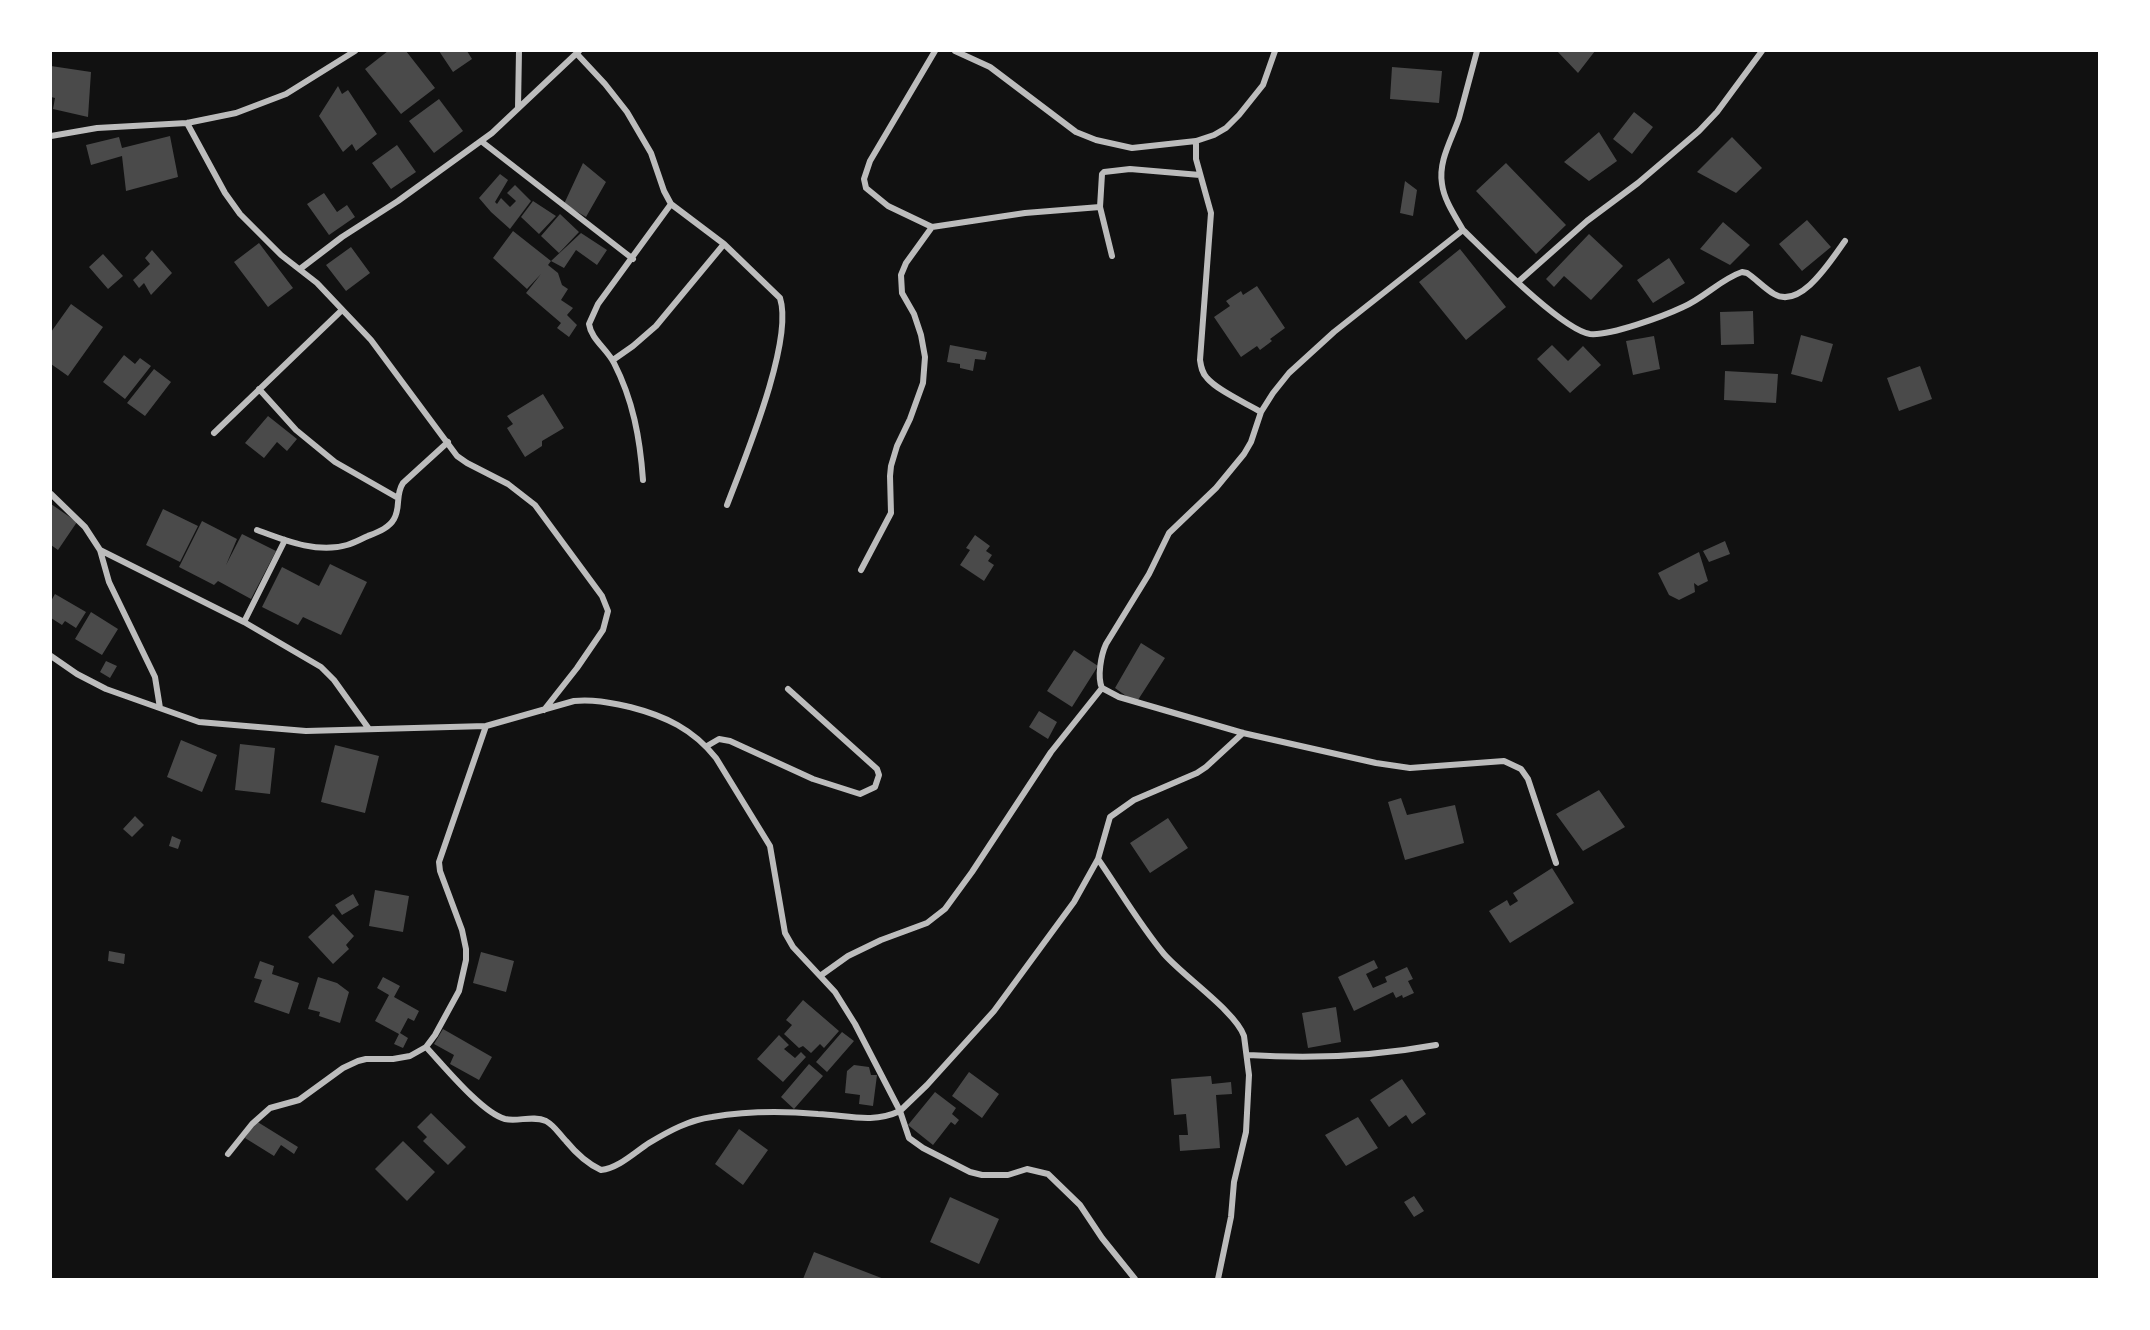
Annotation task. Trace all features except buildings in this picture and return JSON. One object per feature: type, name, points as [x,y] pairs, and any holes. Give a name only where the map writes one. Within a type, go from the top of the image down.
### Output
[{"type":"street","points":[[51,136],[96,128],[187,123],[236,113],[286,94],[355,51]]},
{"type":"street","points":[[518,108],[519,51]]},
{"type":"street","points":[[935,51],[870,161],[864,179],[867,188],[888,206],[932,227],[1025,213],[1100,207]]},
{"type":"street","points":[[955,51],[990,68],[1076,132],[1096,140],[1132,148],[1196,141],[1226,128],[1263,85],[1275,51]]},
{"type":"street","points":[[1478,51],[1458,120],[1444,158],[1442,188],[1463,230],[1518,282],[1572,327],[1589,334],[1602,334],[1669,313],[1706,295],[1742,272],[1747,273],[1780,296],[1797,295],[1816,278],[1845,242]]},
{"type":"street","points":[[1518,282],[1587,221],[1638,183],[1699,131],[1717,112],[1762,51]]},
{"type":"street","points":[[300,269],[342,237],[398,201],[481,141],[578,52],[627,112],[651,153],[671,204],[724,244],[776,293],[783,306],[779,344],[769,388],[727,505]]},
{"type":"street","points":[[187,123],[225,193],[240,214],[281,255],[317,283],[371,340],[457,456],[508,484],[535,505],[602,596],[608,611],[603,630],[578,668],[544,710]]},
{"type":"street","points":[[481,141],[633,259]]},
{"type":"street","points":[[1196,141],[1200,175],[1211,213],[1203,303],[1200,360],[1202,369],[1213,384],[1261,412]]},
{"type":"street","points":[[1112,256],[1100,207],[1102,174],[1107,171],[1130,169],[1200,175]]},
{"type":"street","points":[[643,480],[636,419],[627,392],[613,360],[594,336],[589,324],[598,304],[671,204]]},
{"type":"street","points":[[861,570],[891,513],[891,466],[923,383],[925,357],[921,335],[914,314],[902,293],[901,275],[906,263],[932,227]]},
{"type":"street","points":[[1463,230],[1327,339],[1289,373],[1261,412],[1244,454],[1216,488],[1179,522],[1165,540],[1149,574],[1103,650],[1099,680],[1102,688],[1119,697],[1244,733],[1376,763],[1410,768],[1486,761],[1509,762],[1521,769],[1528,779],[1556,863]]},
{"type":"street","points":[[613,360],[656,326],[724,244]]},
{"type":"street","points":[[214,434],[342,310]]},
{"type":"street","points":[[259,390],[296,430],[335,462],[398,498]]},
{"type":"street","points":[[257,530],[322,549],[346,546],[390,525],[396,517],[398,491],[403,483],[448,442]]},
{"type":"street","points":[[51,494],[85,527],[100,550],[109,582],[155,677],[160,708]]},
{"type":"street","points":[[244,622],[285,540]]},
{"type":"street","points":[[100,550],[244,622],[321,667],[334,680],[369,729]]},
{"type":"street","points":[[51,656],[77,674],[106,689],[199,722],[306,731],[486,726],[574,700],[589,699],[618,704],[665,717],[681,725],[707,746],[770,846],[785,933],[793,947],[835,992],[855,1024],[900,1111],[909,1138],[970,1172],[995,1176],[1008,1175],[1027,1169],[1048,1174],[1080,1205],[1102,1238],[1135,1279]]},
{"type":"street","points":[[820,976],[848,956],[881,940],[927,923],[945,909],[1051,752],[1102,688]]},
{"type":"street","points":[[707,746],[719,739],[730,741],[813,778],[860,794],[875,787],[879,775],[876,769],[788,689]]},
{"type":"street","points":[[228,1154],[261,1115],[270,1108],[299,1100],[343,1068],[366,1059],[393,1059],[410,1056],[426,1047],[439,1028],[462,982],[466,949],[462,930],[440,871],[439,862],[486,726]]},
{"type":"street","points":[[426,1047],[490,1112],[507,1120],[538,1118],[545,1121],[554,1126],[572,1148],[587,1161],[602,1170],[613,1167],[688,1122],[712,1117],[778,1112],[880,1119],[900,1111],[942,1070],[994,1011],[1074,902],[1098,860],[1109,820],[1115,812],[1134,800],[1197,773],[1244,733]]},
{"type":"street","points":[[1098,860],[1164,954],[1242,1030],[1248,1055],[1246,1132],[1234,1182],[1231,1217],[1218,1279]]},
{"type":"street","points":[[1248,1055],[1312,1057],[1408,1050],[1436,1045]]}]
